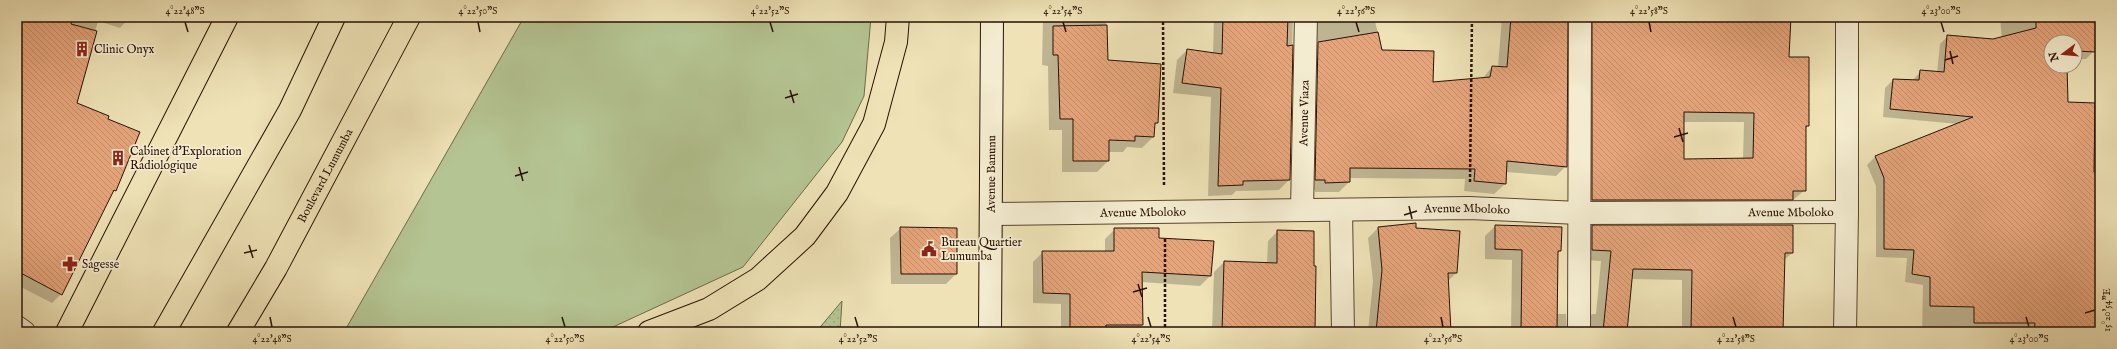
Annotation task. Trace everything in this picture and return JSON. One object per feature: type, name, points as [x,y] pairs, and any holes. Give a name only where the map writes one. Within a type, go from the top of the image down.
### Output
[{"type":"highway","points":[[67,332],[227,17]]},
{"type":"highway","points":[[164,332],[290,110],[334,17]]},
{"type":"highway","name":"Boulevard Lumumba","points":[[238,332],[276,268],[409,17]]},
{"type":"highway","points":[[649,332],[709,309],[758,279],[805,236],[837,193],[874,124],[896,42],[898,17]]},
{"type":"street","name":"Avenue Banunu","points":[[990,332],[992,17]]},
{"type":"street","name":"Avenue Viaza","points":[[1302,209],[1306,17]]},
{"type":"street","points":[[1579,332],[1580,17]]},
{"type":"street","points":[[1845,332],[1848,212],[1847,17]]},
{"type":"street","name":"Avenue Mboloko","points":[[991,214],[1469,208],[1579,214],[1848,212]]},
{"type":"street","points":[[1341,210],[1343,332]]},
{"type":"street","points":[[17,327],[24,332]]},
{"type":"path","points":[[1163,17],[1165,332]]},
{"type":"path","points":[[1469,208],[1472,17]]},
{"type":"green space","points":[[524,17],[871,17],[864,96],[842,142],[743,267],[613,327],[584,332],[344,332]]},
{"type":"green space","points":[[842,301],[840,332],[816,332]]},
{"type":"building","points":[[17,17],[72,17],[71,24],[97,31],[77,103],[109,116],[108,119],[140,132],[116,191],[114,190],[62,295],[17,271]]},
{"type":"building","points":[[1223,17],[1288,17],[1287,46],[1293,45],[1290,180],[1243,181],[1243,185],[1218,186],[1221,88],[1182,83],[1187,49],[1222,54]]},
{"type":"building","points":[[1511,17],[1568,17],[1567,167],[1507,161],[1506,184],[1474,181],[1475,169],[1350,168],[1350,182],[1325,183],[1325,180],[1315,180],[1318,42],[1378,32],[1382,50],[1434,51],[1433,82],[1490,77],[1492,66],[1507,67]]},
{"type":"building","points":[[1592,17],[1720,19],[1720,17],[1791,17],[1789,57],[1809,57],[1809,126],[1806,126],[1806,191],[1793,191],[1793,200],[1592,200]],"holes":[[[1684,112],[1754,113],[1753,158],[1684,159]]]},
{"type":"building","points":[[2036,17],[2096,17],[2096,52],[2083,51],[2083,34],[2043,34],[2043,74],[2067,74],[2068,102],[2095,103],[2094,172],[2100,173],[2100,332],[2034,332],[2035,323],[1974,323],[1974,307],[1930,306],[1930,277],[1912,274],[1914,250],[1884,249],[1884,178],[1875,156],[1973,117],[1890,109],[1893,79],[1919,80],[1920,70],[1944,72],[1947,35],[1993,39],[2036,28]]},
{"type":"building","points":[[1107,25],[1108,60],[1161,64],[1158,123],[1155,123],[1154,137],[1135,136],[1135,141],[1109,140],[1109,161],[1073,161],[1073,119],[1060,119],[1058,55],[1053,55],[1053,26]]},
{"type":"building","points":[[1416,223],[1416,228],[1460,231],[1457,273],[1448,273],[1451,332],[1376,332],[1382,270],[1378,227]]},
{"type":"building","points":[[1495,225],[1562,227],[1561,251],[1558,251],[1557,332],[1521,332],[1522,250],[1495,249]]},
{"type":"building","points":[[1592,225],[1793,225],[1793,253],[1785,253],[1783,332],[1691,332],[1692,270],[1633,269],[1627,332],[1603,332],[1611,251],[1592,250]]},
{"type":"building","name":"Bureau Quartier Lumumba","points":[[900,227],[957,228],[957,274],[901,274]]},
{"type":"building","points":[[1114,228],[1159,228],[1159,238],[1214,241],[1211,276],[1142,272],[1143,325],[1106,325],[1106,332],[1070,332],[1070,294],[1043,293],[1042,251],[1114,251]]},
{"type":"building","points":[[1277,230],[1314,231],[1314,266],[1316,266],[1315,332],[1222,332],[1224,261],[1277,263]]},
{"type":"place","name":"Clinic Onyx","points":[[82,49]]},
{"type":"place","name":"Cabinet d'Exploration Radiologique","points":[[118,158]]},
{"type":"place","name":"Bureau Quartier Lumumba","points":[[929,249]]},
{"type":"place","name":"Sagesse","points":[[70,264]]}]
